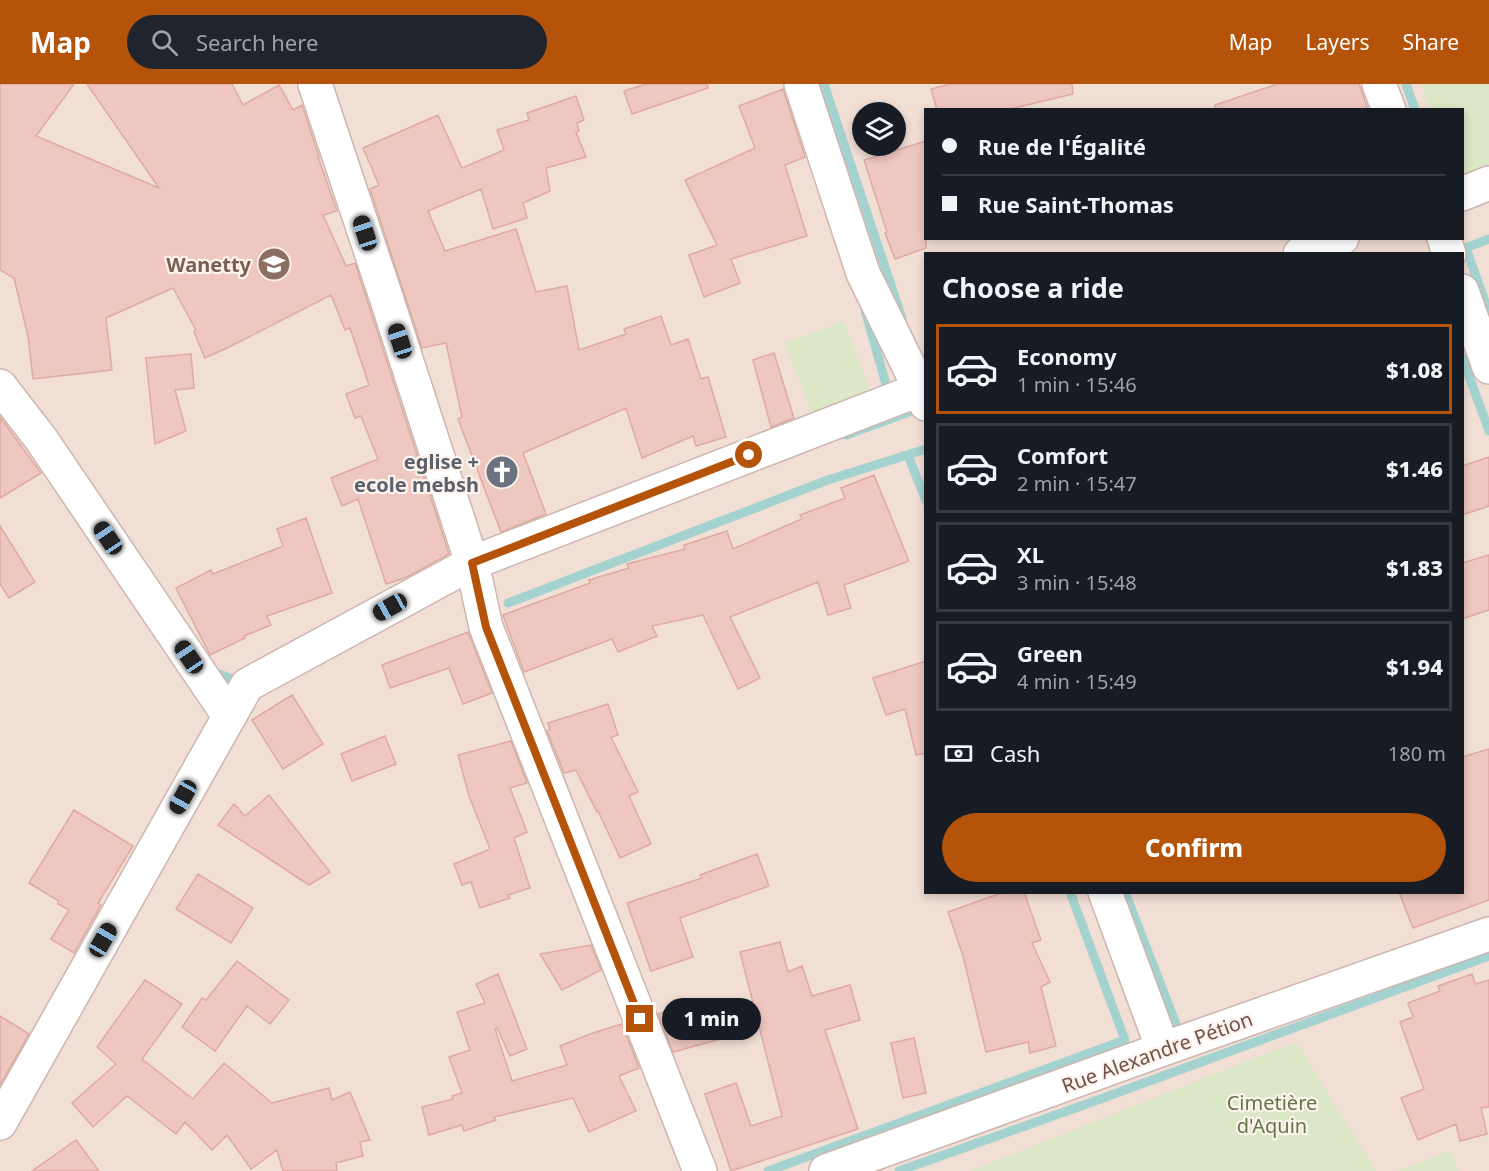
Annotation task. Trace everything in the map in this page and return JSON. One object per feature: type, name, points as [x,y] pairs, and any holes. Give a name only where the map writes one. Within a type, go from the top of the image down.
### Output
[{"type":"street","points":[[315,84],[472,563],[486,627],[700,1171]]},
{"type":"street","points":[[0,1123],[247,685],[472,563],[924,393],[863,273],[801,84]]},
{"type":"street","points":[[1379,84],[1388,108]]},
{"type":"street","points":[[1464,193],[1489,183]]},
{"type":"street","points":[[1305,252],[1337,240]]},
{"type":"street","points":[[1464,297],[1489,367]]},
{"type":"street","points":[[0,386],[41,439],[229,716]]},
{"type":"street","points":[[1106,894],[1163,1049]]},
{"type":"street","name":"Rue Alexandre Pétion","points":[[826,1171],[1489,934]]},
{"type":"shaded area","points":[[0,84],[1489,84],[1489,1171],[0,1171]]},
{"type":"green space","points":[[1421,84],[1489,84],[1489,175],[1464,185],[1464,108],[1430,108]]},
{"type":"green space","points":[[844,321],[876,407],[817,428],[785,343]]},
{"type":"green space","name":"Cimetière d'Aquin","points":[[1296,1042],[1376,1171],[970,1171]]},
{"type":"green space","points":[[1450,1150],[1458,1171],[1398,1171]]},
{"type":"building","points":[[0,84],[74,84],[36,136],[159,188],[87,84],[232,84],[243,105],[279,85],[293,110],[302,105],[337,211],[323,215],[346,266],[355,263],[449,554],[405,578],[386,584],[358,499],[342,506],[331,478],[378,459],[361,416],[355,418],[346,394],[369,385],[350,328],[345,330],[331,295],[205,358],[194,332],[196,330],[173,288],[106,318],[112,370],[33,379],[28,336],[14,278],[0,270]]},
{"type":"building","points":[[646,84],[707,84],[708,88],[632,114],[624,91]]},
{"type":"building","points":[[950,84],[1072,84],[1073,94],[1014,108],[936,108],[931,89]]},
{"type":"building","points":[[1277,84],[1359,84],[1367,108],[1215,108],[1215,105]]},
{"type":"building","points":[[783,89],[805,157],[785,165],[807,236],[731,259],[740,283],[704,297],[689,255],[717,245],[685,180],[755,148],[739,106]]},
{"type":"building","points":[[576,96],[584,120],[577,123],[579,131],[576,132],[586,157],[546,168],[550,191],[523,203],[527,218],[493,229],[481,189],[428,211],[445,251],[516,229],[536,292],[567,286],[579,350],[626,334],[624,329],[661,316],[671,345],[688,339],[701,379],[708,377],[726,437],[696,446],[693,436],[642,458],[626,408],[523,453],[546,514],[501,532],[458,419],[462,417],[446,343],[422,348],[370,189],[379,185],[363,148],[438,115],[462,168],[504,150],[497,130],[529,120],[527,113]]},
{"type":"building","points":[[924,142],[924,240],[926,240],[926,248],[895,259],[885,233],[887,232],[864,160],[877,156],[906,156],[906,147]]},
{"type":"building","points":[[774,353],[794,418],[771,427],[753,360]]},
{"type":"building","points":[[191,354],[194,388],[175,390],[186,431],[155,444],[146,358]]},
{"type":"building","points":[[0,417],[41,473],[0,498]]},
{"type":"building","points":[[1489,457],[1489,506],[1464,514],[1464,465]]},
{"type":"building","points":[[874,475],[909,561],[844,585],[851,608],[828,615],[818,582],[730,617],[760,678],[738,689],[703,615],[652,626],[657,636],[618,652],[612,639],[524,672],[503,615],[590,583],[589,580],[629,568],[627,564],[685,549],[684,545],[727,531],[733,549],[802,519],[800,515],[845,498],[841,488]]},
{"type":"building","points":[[306,518],[332,593],[267,616],[271,625],[244,636],[245,638],[210,655],[176,588],[211,570],[213,574],[283,546],[277,529]]},
{"type":"building","points":[[0,526],[35,582],[9,598],[0,584]]},
{"type":"building","points":[[1489,555],[1489,610],[1464,618],[1464,562]]},
{"type":"building","points":[[468,632],[492,693],[463,704],[449,668],[390,688],[382,665]]},
{"type":"building","points":[[924,662],[924,753],[916,755],[905,709],[886,715],[873,678]]},
{"type":"building","points":[[292,695],[323,744],[283,769],[252,720]]},
{"type":"building","points":[[608,704],[618,735],[611,737],[638,792],[629,796],[651,844],[620,858],[576,770],[564,773],[547,731],[550,730],[548,723]]},
{"type":"building","points":[[385,736],[396,764],[352,781],[341,754]]},
{"type":"building","points":[[511,741],[527,783],[510,788],[527,832],[514,838],[530,888],[508,895],[510,898],[480,908],[471,882],[462,885],[454,864],[490,849],[469,796],[458,755]]},
{"type":"building","points":[[1489,749],[1489,900],[1413,928],[1400,894],[1464,894],[1464,756]]},
{"type":"building","points":[[269,795],[330,872],[309,885],[218,825],[234,804],[245,816]]},
{"type":"building","points":[[74,810],[133,846],[98,903],[101,905],[74,953],[51,939],[69,910],[58,904],[59,901],[29,883]]},
{"type":"building","points":[[757,854],[769,886],[680,918],[693,957],[651,971],[627,903],[702,878],[700,875]]},
{"type":"building","points":[[198,874],[253,908],[231,943],[176,909]]},
{"type":"building","points":[[998,894],[1025,894],[1041,940],[1032,943],[1050,982],[1041,987],[1056,1046],[1030,1053],[1028,1042],[986,1052],[963,956],[948,912]]},
{"type":"building","points":[[780,942],[788,972],[802,966],[812,996],[850,985],[860,1020],[825,1030],[858,1129],[731,1171],[705,1094],[736,1083],[751,1126],[782,1116],[740,952]]},
{"type":"building","points":[[591,945],[601,970],[562,990],[540,954]]},
{"type":"building","points":[[237,961],[289,1000],[270,1024],[247,1006],[215,1051],[182,1027],[202,998],[206,1000]]},
{"type":"building","points":[[498,974],[527,1049],[510,1056],[497,1028],[495,1029],[512,1081],[567,1065],[560,1046],[622,1024],[639,1068],[619,1076],[636,1111],[589,1132],[573,1098],[494,1117],[496,1120],[464,1131],[462,1125],[429,1135],[422,1107],[453,1099],[452,1096],[462,1093],[449,1057],[470,1050],[457,1012],[485,1003],[476,984]]},
{"type":"building","points":[[1472,974],[1475,984],[1489,980],[1489,1107],[1481,1108],[1487,1134],[1460,1141],[1456,1124],[1418,1140],[1401,1098],[1424,1089],[1400,1022],[1413,1017],[1408,1003],[1440,991],[1438,986]]},
{"type":"building","points":[[145,980],[182,1004],[142,1059],[193,1099],[224,1063],[272,1103],[329,1088],[332,1100],[350,1092],[370,1140],[360,1142],[363,1156],[336,1163],[337,1171],[283,1171],[277,1150],[251,1169],[227,1135],[212,1150],[185,1122],[176,1134],[127,1096],[93,1127],[72,1103],[116,1064],[97,1047]]},
{"type":"building","points":[[708,1000],[721,1039],[673,1052],[658,1014]]},
{"type":"building","points":[[0,1016],[29,1034],[0,1085]]},
{"type":"building","points":[[914,1038],[926,1093],[903,1098],[891,1043]]},
{"type":"building","points":[[76,1140],[99,1171],[32,1171]]},
{"type":"waterway","points":[[824,84],[902,318]]},
{"type":"waterway","points":[[1406,84],[1414,108]]},
{"type":"waterway","points":[[1460,250],[1489,239]]},
{"type":"waterway","points":[[1466,248],[1489,313]]},
{"type":"waterway","points":[[865,310],[889,395]]},
{"type":"waterway","points":[[1464,362],[1489,431]]},
{"type":"waterway","points":[[846,435],[920,408]]},
{"type":"waterway","points":[[508,603],[828,480],[924,450]]},
{"type":"waterway","points":[[908,455],[924,496]]},
{"type":"waterway","points":[[211,671],[243,683]]},
{"type":"waterway","points":[[768,1171],[1125,1040],[1071,894]]},
{"type":"waterway","points":[[1126,894],[1179,1032],[1183,1030]]},
{"type":"waterway","points":[[899,1171],[1489,956]]},
{"type":"place","name":"Wanetty","points":[[274,264]]},
{"type":"place","name":"eglise + ecole mebsh","points":[[502,472]]},
{"type":"route","points":[[640,1019],[486,627],[472,563],[749,455]]}]
